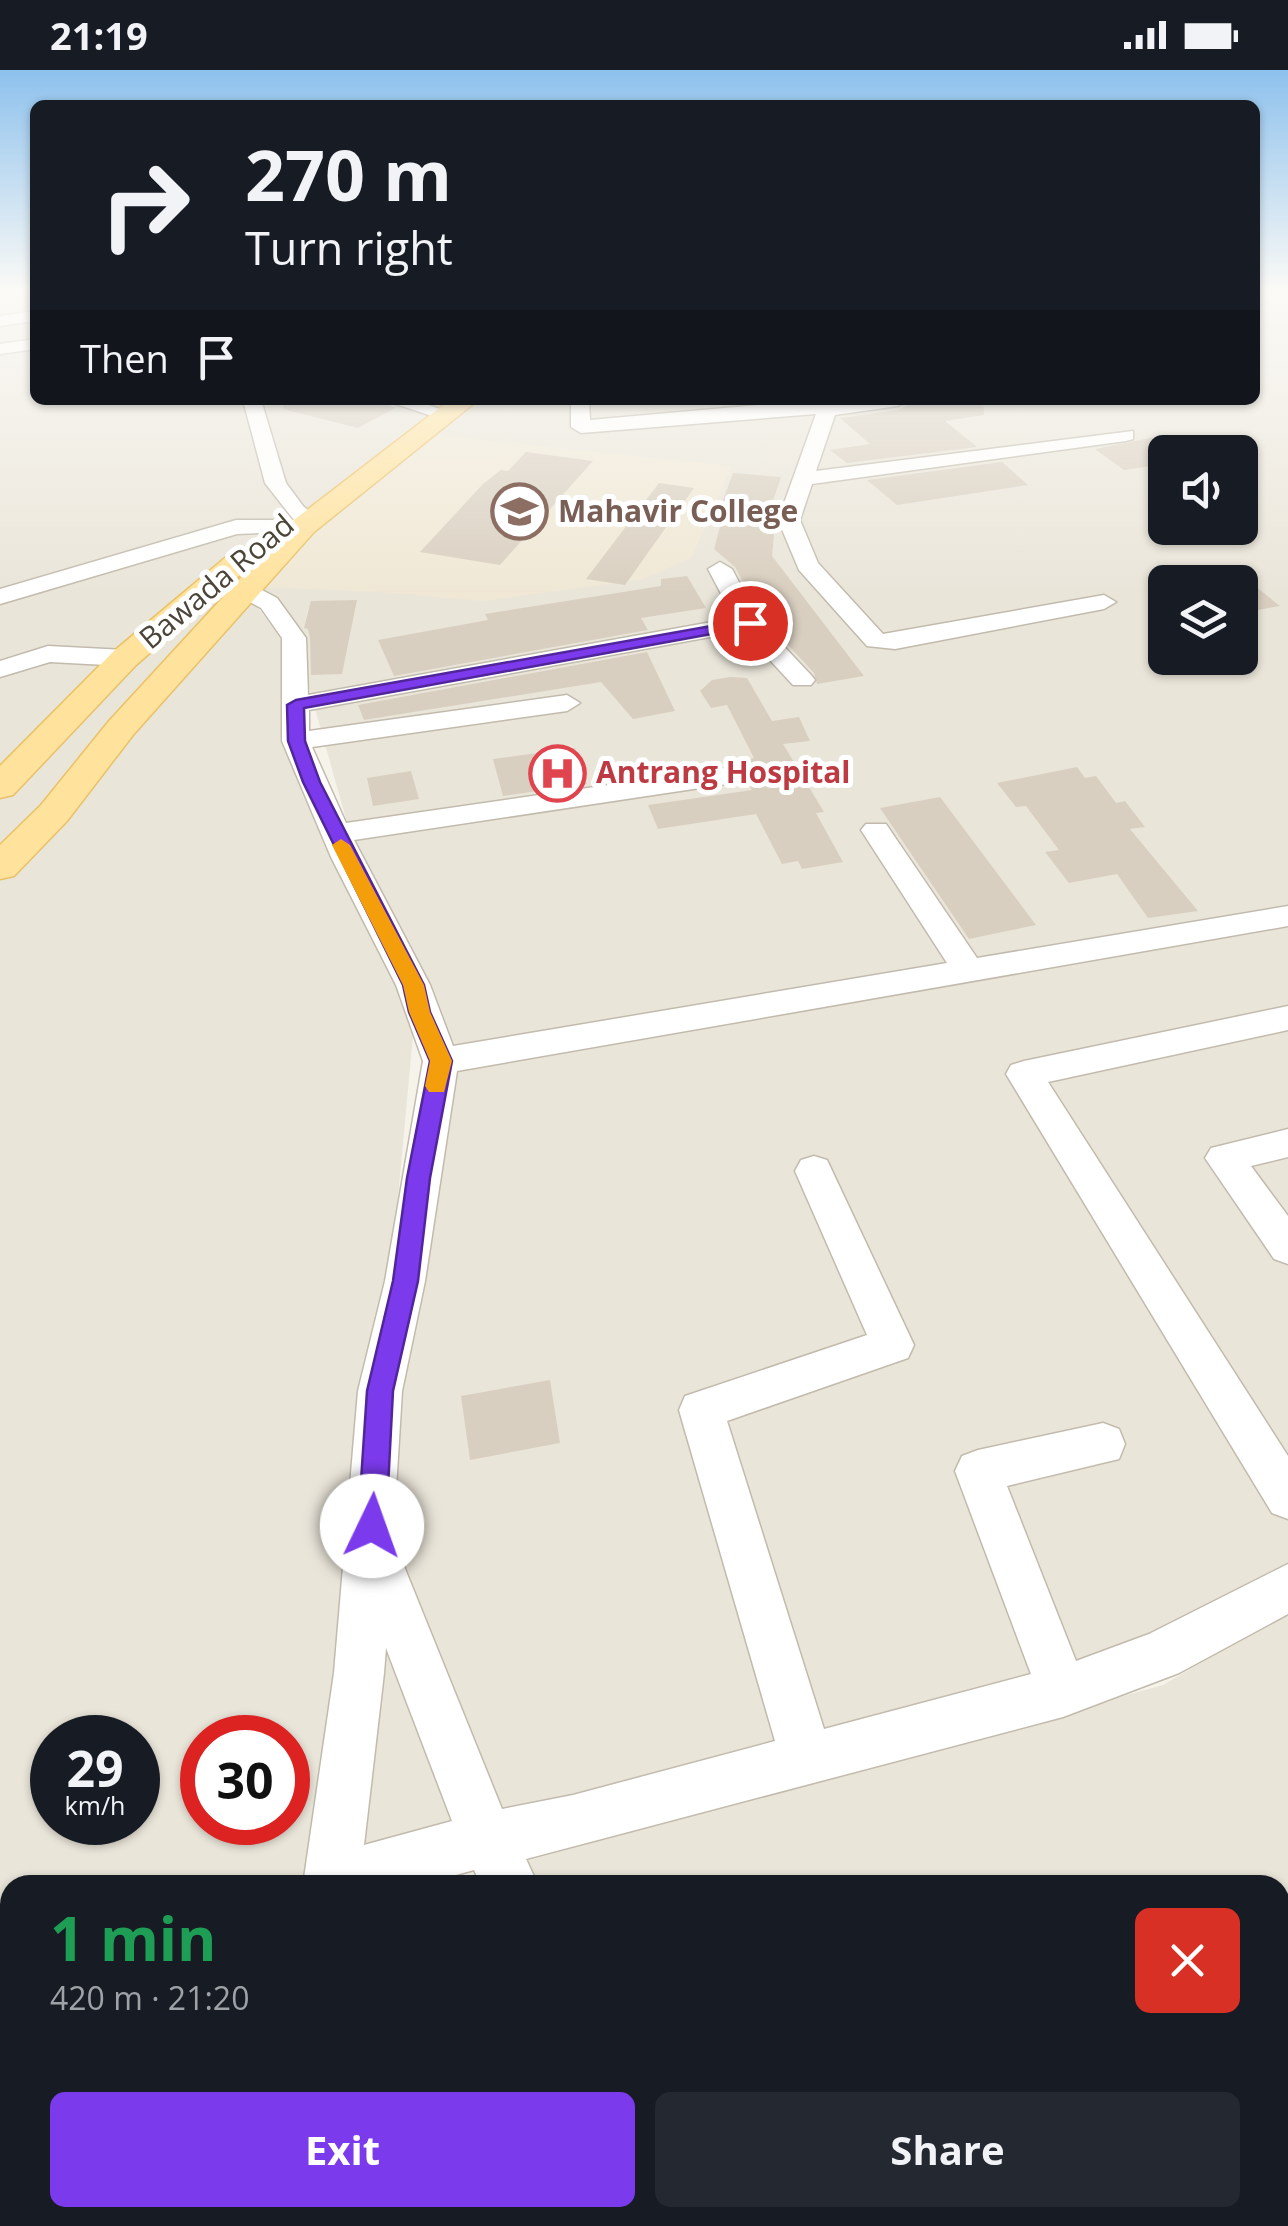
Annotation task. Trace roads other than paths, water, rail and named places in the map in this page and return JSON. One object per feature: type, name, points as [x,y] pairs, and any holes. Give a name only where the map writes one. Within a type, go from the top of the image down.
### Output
[{"type":"main road","name":"Bawada Road","points":[[0,787],[125,658],[225,589],[299,521],[445,405]]},
{"type":"main road","points":[[299,521],[458,405]]},
{"type":"main road","points":[[0,867],[54,812],[225,589]]},
{"type":"street","points":[[0,597],[236,527],[299,521],[275,486],[264,460],[253,405]]},
{"type":"street","points":[[580,405],[581,427],[804,406],[827,410],[862,405]]},
{"type":"street","points":[[827,410],[789,520],[807,565],[876,641],[895,642],[1104,602]]},
{"type":"street","points":[[800,479],[1126,435]]},
{"type":"street","points":[[720,569],[750,623],[802,680]]},
{"type":"street","points":[[225,589],[250,592],[274,608],[294,638],[296,723],[336,834],[414,985],[420,1012],[441,1061],[418,1178],[405,1281],[380,1391],[371,1543],[333,1875]]},
{"type":"street","points":[[296,723],[750,623]]},
{"type":"street","points":[[0,669],[48,654],[125,658]]},
{"type":"street","points":[[296,723],[567,702]]},
{"type":"street","points":[[336,834],[740,774]]},
{"type":"street","points":[[876,830],[969,971]]},
{"type":"street","points":[[441,1061],[1288,916]]},
{"type":"street","points":[[1288,1018],[1024,1074],[1288,1497]]},
{"type":"street","points":[[1288,1143],[1224,1158],[1288,1247]]},
{"type":"street","points":[[808,1760],[700,1410],[893,1345],[814,1171]]},
{"type":"street","points":[[1064,1691],[978,1471],[1103,1444]]},
{"type":"street","points":[[371,1543],[499,1862]]},
{"type":"street","points":[[396,1875],[499,1862],[573,1822],[1064,1691],[1161,1655],[1288,1588]]},
{"type":"place","name":"Mahavir College","points":[[519,512]]},
{"type":"place","name":"Antrang Hospital","points":[[557,773]]}]
